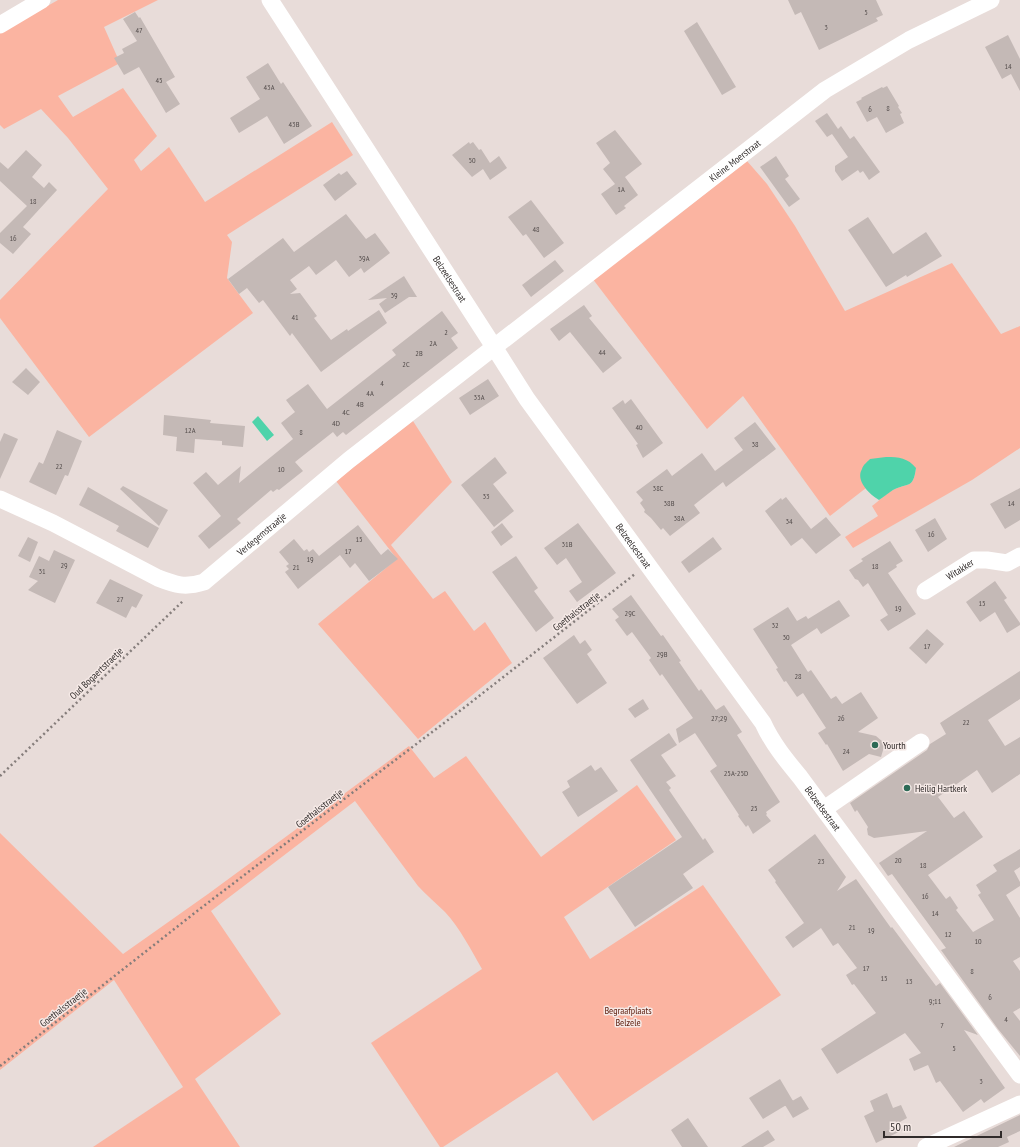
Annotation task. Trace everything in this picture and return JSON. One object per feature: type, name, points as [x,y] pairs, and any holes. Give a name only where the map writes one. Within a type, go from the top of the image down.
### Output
[{"type":"street","points":[[0,25],[42,0]]},
{"type":"street","name":"Belzeelsestraat","points":[[270,0],[526,399],[763,723],[768,734],[782,755],[824,809],[1020,1075]]},
{"type":"street","name":"Kleine Moerstraat","points":[[494,347],[825,90],[909,40],[992,0]]},
{"type":"street","name":"Verdegemstraatje","points":[[204,582],[349,460],[494,347]]},
{"type":"street","points":[[0,499],[53,523],[170,583],[191,586],[204,582]]},
{"type":"street","name":"Witakker","points":[[925,591],[974,560],[1007,563],[1020,556]]},
{"type":"street","points":[[824,809],[921,742]]},
{"type":"street","points":[[926,1147],[1020,1104]]},
{"type":"path","name":"Goethalsstraetje","points":[[0,1066],[201,908],[276,852],[359,786],[465,707],[648,564]]},
{"type":"path","name":"Oud Bogaertstraetje","points":[[0,776],[204,582]]},
{"type":"green space","points":[[58,0],[158,0],[104,27],[120,63],[58,96],[73,117],[123,88],[157,136],[134,160],[141,171],[169,147],[205,202],[332,122],[353,155],[227,235],[232,242],[227,278],[253,313],[89,437],[0,318],[0,300],[108,189],[68,138],[41,109],[4,129],[0,125],[0,33]]},
{"type":"green space","points":[[747,161],[767,184],[795,226],[845,311],[952,263],[1001,334],[1020,326],[1020,448],[972,480],[853,548],[845,537],[878,516],[872,506],[890,492],[911,483],[915,475],[916,468],[861,480],[866,488],[830,516],[743,396],[707,429],[592,278],[644,242]]},
{"type":"green space","points":[[413,421],[452,482],[391,545],[433,599],[445,591],[474,631],[485,622],[512,663],[418,739],[318,624],[397,559],[336,481]]},
{"type":"green space","name":"Begraafplaats Belzele","points":[[409,746],[434,778],[466,756],[541,857],[637,785],[676,840],[564,917],[590,959],[703,885],[781,995],[593,1121],[557,1072],[443,1147],[440,1147],[371,1043],[482,969],[456,925],[418,886],[355,801],[211,911],[281,1014],[195,1079],[240,1147],[93,1147],[183,1087],[114,980],[0,1070],[0,833],[123,954],[208,894]]},
{"type":"shaded area","points":[[258,416],[274,435],[267,441],[252,422]]},
{"type":"shaded area","points":[[895,457],[910,462],[916,468],[915,475],[911,483],[893,490],[879,500],[864,487],[860,474],[863,466],[870,459]]},
{"type":"building","points":[[788,0],[876,0],[883,15],[876,18],[878,21],[819,50],[801,12],[795,15]]},
{"type":"building","points":[[135,12],[139,18],[140,17],[175,77],[166,82],[180,104],[166,113],[139,67],[124,75],[114,58],[124,53],[122,49],[137,41],[123,19]]},
{"type":"building","points":[[697,22],[736,87],[722,95],[684,31]]},
{"type":"building","points":[[1008,35],[1020,59],[1020,91],[1011,74],[1002,79],[985,47]]},
{"type":"building","points":[[268,63],[281,84],[283,82],[312,126],[284,144],[267,116],[239,133],[230,118],[260,99],[246,77]]},
{"type":"building","points":[[887,86],[899,106],[898,107],[902,113],[900,114],[904,123],[886,133],[877,117],[867,122],[856,102],[882,87]]},
{"type":"building","points":[[827,113],[838,129],[841,126],[850,139],[854,136],[880,172],[869,180],[863,171],[860,173],[858,170],[842,181],[835,171],[835,166],[848,157],[832,134],[827,137],[815,121]]},
{"type":"building","points":[[615,130],[642,164],[625,177],[638,195],[624,206],[626,208],[616,215],[601,194],[615,184],[603,169],[610,163],[596,143]]},
{"type":"building","points":[[469,142],[470,144],[473,142],[479,150],[481,149],[490,163],[499,156],[507,168],[490,180],[483,169],[472,177],[452,155]]},
{"type":"building","points":[[26,150],[42,165],[32,177],[44,188],[49,182],[57,190],[23,227],[31,234],[13,254],[0,243],[0,233],[27,206],[0,181],[0,162],[8,169]]},
{"type":"building","points":[[776,156],[789,176],[785,179],[800,199],[789,207],[760,167]]},
{"type":"building","points":[[347,171],[357,184],[335,201],[323,185],[339,173],[341,175]]},
{"type":"building","points":[[531,200],[564,243],[544,258],[526,234],[523,236],[508,217]]},
{"type":"building","points":[[346,214],[366,239],[375,233],[390,253],[364,273],[361,268],[349,277],[336,260],[316,275],[309,266],[290,280],[297,289],[290,294],[300,293],[317,316],[314,318],[331,340],[347,329],[348,331],[379,310],[387,323],[321,372],[292,333],[290,336],[263,300],[259,303],[247,288],[239,294],[228,279],[283,238],[294,252]]},
{"type":"building","points":[[868,217],[893,254],[926,232],[942,256],[907,277],[906,275],[886,287],[848,230]]},
{"type":"building","points":[[555,260],[564,271],[531,297],[522,285]]},
{"type":"building","points":[[404,276],[417,297],[409,297],[385,313],[379,304],[387,298],[368,300]]},
{"type":"building","points":[[584,305],[592,316],[589,318],[622,358],[603,373],[570,332],[559,341],[550,329]]},
{"type":"building","points":[[442,311],[458,333],[451,338],[458,348],[346,435],[343,432],[337,437],[333,432],[295,462],[303,471],[279,490],[277,489],[273,492],[271,490],[237,519],[241,523],[209,549],[198,536],[221,516],[193,483],[206,472],[218,485],[241,466],[239,483],[293,439],[281,423],[295,412],[286,400],[308,384],[327,409],[396,355],[392,350]]},
{"type":"building","points":[[26,368],[40,382],[28,395],[12,382]]},
{"type":"building","points":[[488,379],[499,396],[470,415],[459,398]]},
{"type":"building","points":[[631,399],[663,443],[643,458],[636,445],[638,444],[612,408],[623,400],[625,404]]},
{"type":"building","points":[[164,415],[211,420],[210,423],[245,426],[243,447],[222,445],[222,441],[195,439],[194,453],[176,451],[177,437],[163,435]]},
{"type":"building","points":[[755,422],[776,449],[726,487],[723,482],[694,505],[700,513],[670,536],[663,528],[661,530],[644,512],[645,510],[640,503],[643,500],[636,492],[667,469],[672,476],[702,453],[715,471],[743,450],[734,438]]},
{"type":"building","points":[[57,430],[82,441],[68,476],[65,475],[56,495],[29,482],[39,462],[43,464]]},
{"type":"building","points":[[4,433],[18,439],[0,479],[0,442]]},
{"type":"building","points":[[495,457],[507,473],[493,484],[514,511],[494,527],[461,485]]},
{"type":"building","points":[[123,486],[168,510],[159,526],[120,489]]},
{"type":"building","points":[[88,487],[159,528],[148,548],[116,531],[119,526],[79,505]]},
{"type":"building","points":[[1020,488],[1020,520],[1005,529],[990,504]]},
{"type":"building","points":[[786,497],[811,529],[826,517],[841,535],[816,554],[802,538],[791,546],[765,511],[781,498],[782,500]]},
{"type":"building","points":[[935,518],[947,539],[928,552],[915,530]]},
{"type":"building","points":[[502,523],[513,537],[501,546],[491,532]]},
{"type":"building","points":[[578,523],[616,573],[577,602],[569,591],[582,582],[566,558],[557,565],[544,548]]},
{"type":"building","points":[[358,525],[381,555],[388,549],[398,559],[369,581],[355,563],[350,568],[340,555],[298,589],[285,572],[289,569],[286,566],[289,564],[279,552],[294,539],[304,551],[307,549],[309,552],[313,549],[319,556]]},
{"type":"building","points":[[28,537],[38,542],[30,562],[18,556]]},
{"type":"building","points":[[713,537],[722,549],[689,573],[681,562]]},
{"type":"building","points":[[890,541],[903,561],[896,565],[897,567],[888,573],[916,614],[888,631],[880,620],[888,615],[868,583],[863,587],[849,570],[863,561],[861,559]]},
{"type":"building","points":[[54,550],[75,560],[55,603],[28,590],[38,581],[29,577],[39,556],[49,561]]},
{"type":"building","points":[[516,556],[538,588],[534,591],[554,618],[536,632],[492,572]]},
{"type":"building","points":[[110,579],[143,595],[136,608],[132,606],[126,618],[96,603]]},
{"type":"building","points":[[995,581],[1007,598],[1004,600],[1020,623],[1020,625],[1007,633],[995,612],[980,622],[966,602]]},
{"type":"building","points":[[631,595],[661,636],[663,635],[699,691],[701,689],[716,710],[724,705],[742,732],[737,735],[780,802],[766,812],[766,815],[771,821],[753,834],[748,825],[746,827],[738,816],[739,815],[710,771],[717,766],[695,733],[679,743],[676,729],[693,718],[662,674],[660,676],[649,660],[651,658],[632,632],[627,636],[615,620],[619,617],[612,609]]},
{"type":"building","points":[[839,600],[850,616],[821,634],[817,628],[791,645],[808,672],[811,670],[831,699],[836,696],[842,704],[861,692],[878,718],[858,732],[876,736],[883,742],[884,747],[881,757],[869,754],[843,771],[827,744],[826,745],[818,733],[826,728],[803,693],[797,697],[786,681],[784,682],[776,669],[778,668],[753,629],[788,607],[797,621],[806,616],[808,619]]},
{"type":"building","points":[[927,629],[944,644],[926,664],[909,648]]},
{"type":"building","points":[[574,635],[580,644],[585,640],[592,650],[587,654],[607,683],[577,704],[543,658]]},
{"type":"building","points":[[1020,671],[1020,699],[988,720],[1005,746],[1020,737],[1020,774],[992,793],[977,770],[938,797],[954,818],[964,811],[983,837],[928,875],[946,899],[950,896],[958,908],[956,910],[973,932],[994,920],[978,895],[981,893],[976,885],[997,871],[993,865],[1020,849],[1020,867],[1014,871],[1020,882],[1020,886],[1006,895],[1020,918],[1020,957],[1013,961],[1020,971],[1020,1008],[1013,1012],[1020,1021],[1020,1056],[998,1029],[941,950],[946,948],[892,874],[888,876],[879,863],[927,831],[874,838],[868,835],[868,827],[857,810],[855,812],[850,803],[927,750],[930,744],[946,734],[940,723]]},
{"type":"building","points":[[643,699],[649,709],[635,718],[628,709]]},
{"type":"building","points":[[669,733],[677,745],[661,755],[676,776],[666,782],[671,788],[669,790],[703,840],[705,838],[714,852],[683,874],[693,888],[635,927],[608,887],[682,837],[630,760]]},
{"type":"building","points":[[591,765],[595,771],[601,767],[618,791],[578,817],[562,792],[570,787],[567,781]]},
{"type":"building","points":[[815,834],[846,877],[837,891],[856,879],[891,928],[892,927],[936,986],[940,983],[978,1035],[964,1030],[1005,1088],[984,1103],[981,1099],[963,1112],[940,1081],[936,1083],[928,1065],[914,1071],[909,1059],[921,1053],[905,1033],[837,1074],[821,1049],[876,1013],[854,984],[852,985],[846,975],[857,968],[838,943],[833,946],[821,928],[793,948],[785,937],[804,923],[768,870]]},
{"type":"building","points":[[780,1079],[793,1101],[763,1119],[749,1098]]},
{"type":"building","points":[[887,1093],[893,1108],[901,1105],[907,1118],[900,1122],[903,1130],[876,1143],[864,1116],[874,1111],[870,1101]]},
{"type":"building","points":[[801,1096],[809,1109],[793,1118],[785,1105]]},
{"type":"building","points":[[1020,1115],[1020,1131],[1007,1137],[1009,1142],[998,1147],[954,1147]]},
{"type":"building","points":[[688,1118],[708,1147],[682,1147],[671,1130]]},
{"type":"building","points":[[768,1130],[775,1140],[763,1147],[741,1147]]},
{"type":"place","name":"Yourth","points":[[875,745]]},
{"type":"place","name":"Heilig Hartkerk","points":[[907,788]]}]
